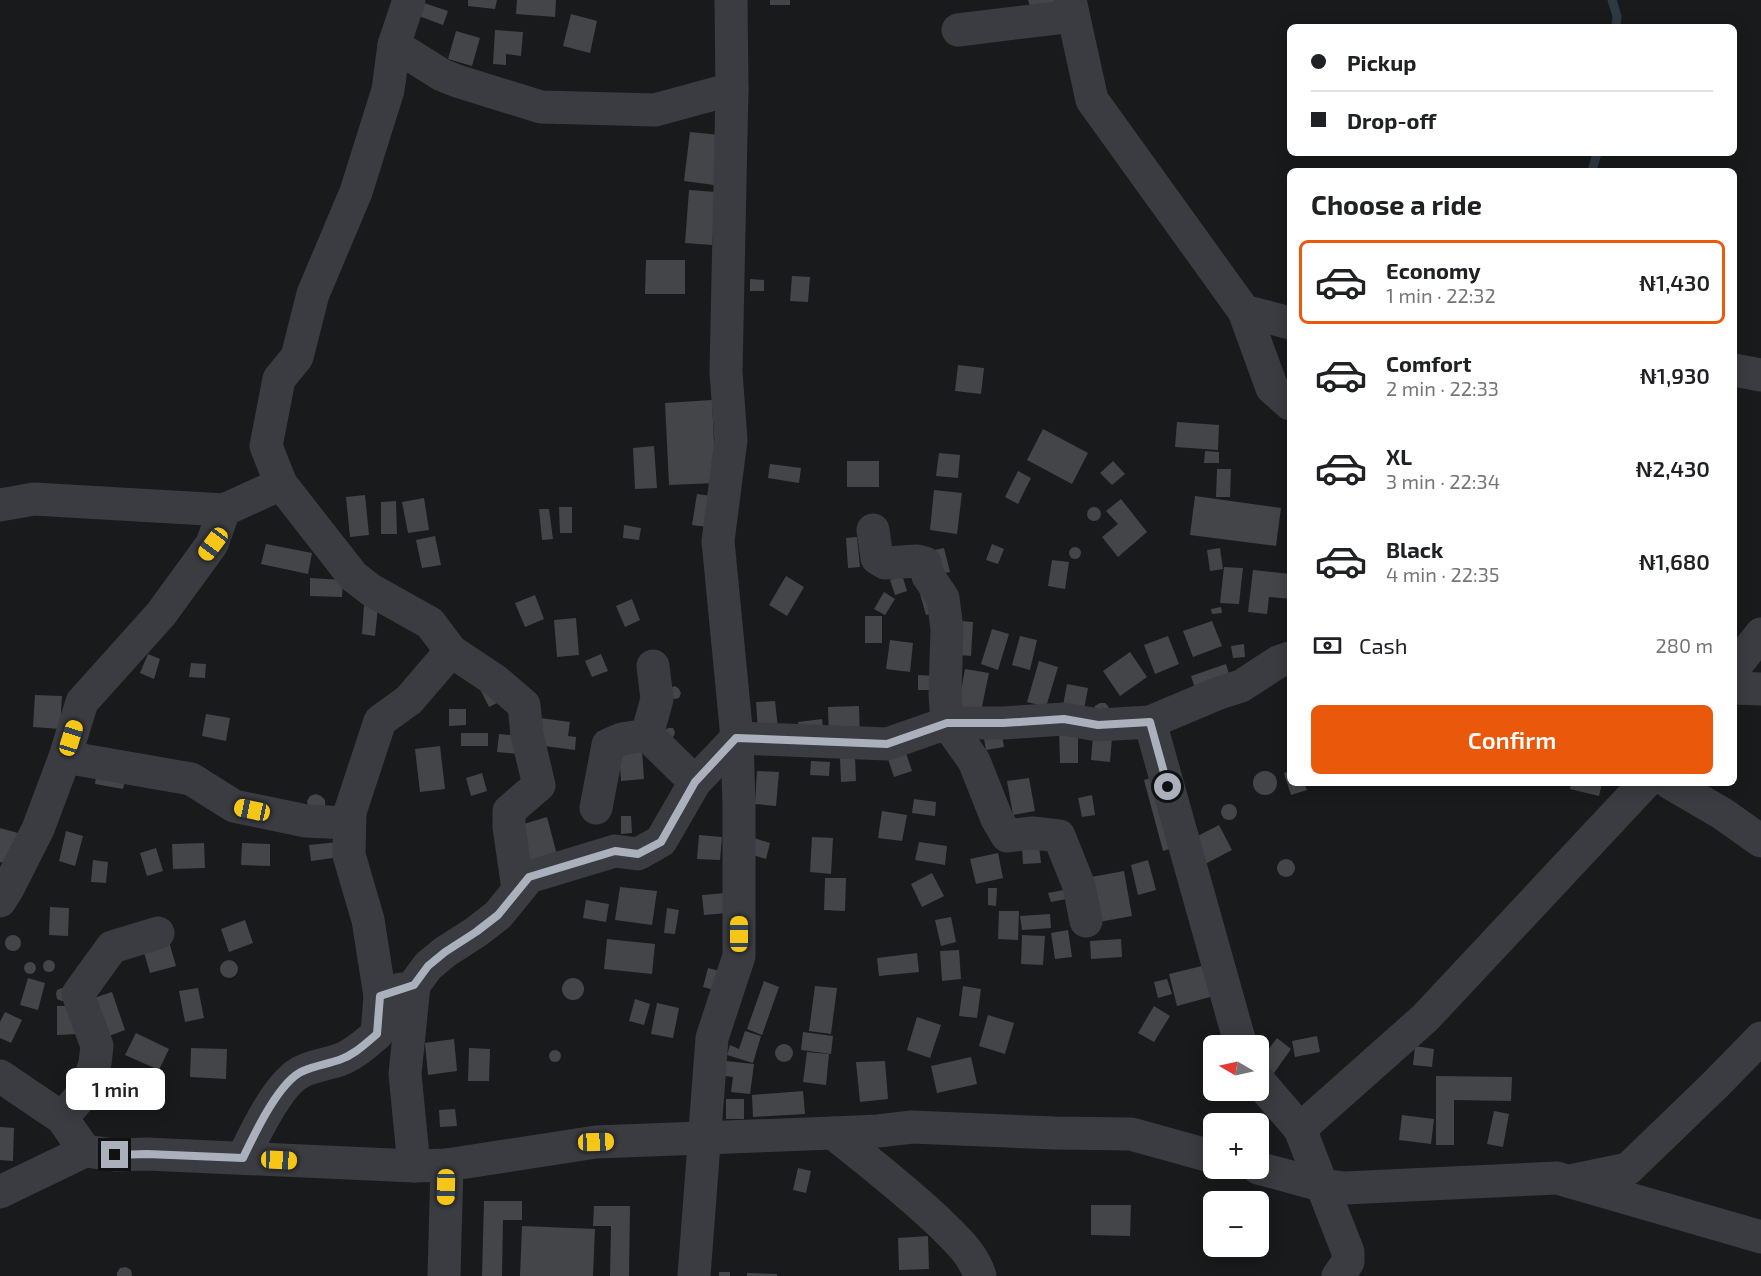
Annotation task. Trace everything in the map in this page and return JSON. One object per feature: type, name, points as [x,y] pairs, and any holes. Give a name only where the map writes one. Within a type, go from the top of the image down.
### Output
[{"type":"street","points":[[409,0],[394,45],[388,90],[357,192],[313,294],[297,357],[279,379],[266,446],[281,484],[353,576],[371,590],[430,623],[451,651],[496,681],[524,705],[526,735],[539,785],[509,811],[509,827],[518,889]]},
{"type":"street","points":[[694,1276],[712,1038],[739,956],[739,806],[736,738],[718,541],[730,440],[726,372],[732,89],[731,0]]},
{"type":"street","points":[[958,30],[1072,8],[1092,100],[1244,311],[1272,388],[1287,401]]},
{"type":"street","points":[[394,45],[442,75],[541,107],[655,110],[732,89]]},
{"type":"street","points":[[1244,311],[1287,322]]},
{"type":"street","points":[[1737,371],[1761,375]]},
{"type":"street","points":[[0,505],[34,499],[224,510],[281,484]]},
{"type":"street","points":[[0,901],[38,829],[65,757],[82,702],[167,606],[213,544],[224,510]]},
{"type":"street","points":[[873,530],[878,558],[885,563],[925,562],[928,576],[943,598],[947,629],[945,694],[947,723],[974,761],[997,819],[1007,836],[1033,833],[1059,836],[1079,886],[1086,921]]},
{"type":"street","points":[[1737,664],[1761,634]]},
{"type":"street","points":[[243,1158],[262,1121],[289,1080],[301,1071],[341,1059],[359,1050],[377,1034],[380,996],[368,920],[349,855],[350,812],[380,721],[409,700],[451,651]]},
{"type":"street","points":[[414,1166],[405,1074],[414,985],[428,966],[498,915],[529,877],[615,851],[638,854],[661,842],[695,782],[736,738],[887,744],[947,723],[1003,723],[1064,719],[1098,725],[1150,722],[1241,686],[1278,662],[1287,659]]},
{"type":"street","points":[[647,735],[657,699],[653,666]]},
{"type":"street","points":[[1737,688],[1761,689]]},
{"type":"street","points":[[1150,722],[1238,1035]]},
{"type":"street","points":[[647,735],[695,782]]},
{"type":"street","points":[[596,808],[608,746],[622,739],[647,735]]},
{"type":"street","points":[[65,757],[191,779],[234,806],[306,821],[350,823]]},
{"type":"street","points":[[1300,1129],[1425,1018],[1642,786]]},
{"type":"street","points":[[1675,786],[1723,814],[1761,841]]},
{"type":"street","points":[[62,1118],[87,1089],[95,1064],[97,1046],[78,994],[112,947],[158,933]]},
{"type":"street","points":[[380,996],[414,985]]},
{"type":"street","points":[[1570,1181],[1628,1169],[1761,1038]]},
{"type":"street","points":[[0,1076],[62,1118],[85,1151]]},
{"type":"street","points":[[1269,1093],[1300,1129],[1348,1252],[1348,1262],[1338,1276]]},
{"type":"street","points":[[0,1192],[85,1151],[115,1155],[147,1154],[414,1166],[447,1165],[596,1142],[878,1131],[912,1126],[1054,1133],[1131,1134],[1203,1154]]},
{"type":"street","points":[[833,1133],[923,1207],[964,1248],[980,1276]]},
{"type":"street","points":[[444,1276],[447,1165]]},
{"type":"street","points":[[1269,1171],[1321,1185],[1345,1188],[1557,1178],[1761,1237]]},
{"type":"building","points":[[468,0],[497,0],[495,9],[468,6]]},
{"type":"building","points":[[517,0],[556,0],[555,17],[516,14]]},
{"type":"building","points":[[770,0],[790,0],[790,5],[770,5]]},
{"type":"building","points":[[1028,0],[1060,0],[1032,13]]},
{"type":"building","points":[[421,2],[448,11],[443,25],[416,15]]},
{"type":"building","points":[[571,14],[597,21],[590,53],[563,46]]},
{"type":"building","points":[[495,30],[523,32],[521,56],[506,54],[506,65],[493,64]]},
{"type":"building","points":[[456,31],[480,38],[472,66],[448,59]]},
{"type":"building","points":[[690,132],[720,135],[714,185],[684,181]]},
{"type":"building","points":[[689,190],[716,192],[712,245],[685,243]]},
{"type":"building","points":[[646,260],[685,260],[685,294],[645,294]]},
{"type":"building","points":[[792,276],[810,277],[808,302],[790,301]]},
{"type":"building","points":[[750,279],[764,280],[764,291],[750,291]]},
{"type":"building","points":[[958,365],[984,368],[981,394],[955,391]]},
{"type":"building","points":[[712,400],[716,483],[669,485],[665,403]]},
{"type":"building","points":[[1177,422],[1219,425],[1218,450],[1175,447]]},
{"type":"building","points":[[1043,429],[1088,453],[1072,484],[1027,460]]},
{"type":"building","points":[[654,446],[657,488],[635,489],[633,448]]},
{"type":"building","points":[[1205,451],[1219,452],[1219,463],[1204,463]]},
{"type":"building","points":[[939,453],[960,455],[958,478],[936,476]]},
{"type":"building","points":[[847,461],[879,461],[879,487],[847,487]]},
{"type":"building","points":[[1113,461],[1125,474],[1112,485],[1100,473]]},
{"type":"building","points":[[770,464],[801,468],[799,483],[768,478]]},
{"type":"building","points":[[1217,469],[1231,469],[1230,497],[1216,497]]},
{"type":"building","points":[[1018,471],[1031,478],[1018,504],[1005,497]]},
{"type":"building","points":[[934,490],[962,493],[957,534],[930,530]]},
{"type":"building","points":[[697,494],[719,497],[715,528],[692,525]]},
{"type":"building","points":[[365,495],[369,535],[350,537],[346,497]]},
{"type":"building","points":[[1195,496],[1281,508],[1276,546],[1190,535]]},
{"type":"building","points":[[424,498],[429,530],[408,533],[402,502]]},
{"type":"building","points":[[1121,499],[1147,532],[1118,557],[1102,537],[1118,524],[1106,511]]},
{"type":"building","points":[[396,501],[397,534],[381,534],[381,502]]},
{"type":"building","points":[[559,507],[572,507],[572,533],[560,533]]},
{"type":"building","points":[[1091,507],[1097,507],[1101,514],[1097,521],[1091,521],[1087,517],[1087,511]]},
{"type":"building","points":[[539,509],[549,509],[553,539],[542,540]]},
{"type":"building","points":[[624,525],[641,528],[639,540],[623,538]]},
{"type":"building","points":[[435,536],[441,565],[422,568],[416,540]]},
{"type":"building","points":[[857,537],[860,567],[848,568],[846,538]]},
{"type":"building","points":[[266,544],[312,553],[308,574],[261,564]]},
{"type":"building","points":[[992,544],[1004,549],[998,564],[986,560]]},
{"type":"building","points":[[1077,547],[1081,553],[1077,559],[1073,559],[1069,551]]},
{"type":"building","points":[[944,548],[950,572],[941,574],[934,550]]},
{"type":"building","points":[[1220,548],[1223,569],[1210,571],[1207,550]]},
{"type":"building","points":[[1052,560],[1069,562],[1065,589],[1048,586]]},
{"type":"building","points":[[1224,567],[1243,568],[1239,604],[1220,603]]},
{"type":"building","points":[[1253,570],[1287,574],[1287,599],[1269,597],[1267,614],[1248,612]]},
{"type":"building","points":[[902,575],[907,591],[895,595],[890,580]]},
{"type":"building","points":[[786,576],[804,587],[787,616],[769,605]]},
{"type":"building","points":[[310,578],[343,580],[342,597],[310,596]]},
{"type":"building","points":[[934,591],[939,612],[926,615],[920,594]]},
{"type":"building","points":[[884,592],[895,599],[885,615],[874,609]]},
{"type":"building","points":[[535,595],[544,619],[525,627],[515,603]]},
{"type":"building","points":[[632,599],[640,620],[625,627],[616,606]]},
{"type":"building","points":[[364,605],[378,607],[375,636],[362,634]]},
{"type":"building","points":[[1221,607],[1222,613],[1212,614],[1211,609]]},
{"type":"building","points":[[865,616],[882,616],[882,643],[865,643]]},
{"type":"building","points":[[576,618],[579,655],[557,657],[554,620]]},
{"type":"building","points":[[960,621],[973,622],[971,656],[959,655]]},
{"type":"building","points":[[1212,621],[1222,646],[1193,657],[1183,631]]},
{"type":"building","points":[[992,629],[1009,634],[998,670],[981,664]]},
{"type":"building","points":[[1020,636],[1037,640],[1030,670],[1012,665]]},
{"type":"building","points":[[1168,636],[1179,664],[1155,674],[1144,645]]},
{"type":"building","points":[[890,640],[913,643],[910,672],[886,669]]},
{"type":"building","points":[[1244,644],[1245,657],[1233,658],[1231,646]]},
{"type":"building","points":[[1130,652],[1147,677],[1120,696],[1103,671]]},
{"type":"building","points":[[148,654],[160,659],[154,679],[140,673]]},
{"type":"building","points":[[601,654],[608,671],[592,677],[585,661]]},
{"type":"building","points":[[1039,661],[1058,667],[1046,707],[1027,702]]},
{"type":"building","points":[[191,663],[206,664],[205,678],[189,677]]},
{"type":"building","points":[[1226,664],[1233,687],[1198,698],[1191,676]]},
{"type":"building","points":[[965,669],[989,673],[981,711],[958,706]]},
{"type":"building","points":[[918,675],[938,676],[937,690],[918,690]]},
{"type":"building","points":[[1067,684],[1088,688],[1083,715],[1062,711]]},
{"type":"building","points":[[675,686],[681,693],[679,698],[674,699],[670,697],[670,688]]},
{"type":"building","points":[[480,689],[501,701],[489,707]]},
{"type":"building","points":[[35,695],[62,696],[60,729],[33,727]]},
{"type":"building","points":[[775,701],[778,728],[758,730],[756,702]]},
{"type":"building","points":[[1100,703],[1105,703],[1110,711],[1093,711]]},
{"type":"building","points":[[859,706],[860,740],[829,741],[828,707]]},
{"type":"building","points":[[449,709],[466,709],[466,725],[449,726]]},
{"type":"building","points":[[206,714],[230,718],[226,741],[202,736]]},
{"type":"building","points":[[540,718],[570,722],[568,736],[576,737],[575,750],[537,745]]},
{"type":"building","points":[[822,719],[824,738],[800,740],[798,722]]},
{"type":"building","points":[[669,728],[673,728],[675,732],[671,738],[665,733]]},
{"type":"building","points":[[1001,730],[1004,747],[986,750],[983,733]]},
{"type":"building","points":[[1078,730],[1078,763],[1060,763],[1059,731]]},
{"type":"building","points":[[461,733],[488,733],[488,746],[461,746]]},
{"type":"building","points":[[499,734],[521,736],[519,754],[497,752]]},
{"type":"building","points":[[1093,736],[1112,738],[1110,762],[1091,760]]},
{"type":"building","points":[[440,746],[445,789],[420,792],[415,749]]},
{"type":"building","points":[[904,747],[912,771],[894,777],[886,753]]},
{"type":"building","points":[[642,751],[644,779],[621,781],[619,753]]},
{"type":"building","points":[[855,757],[856,781],[841,782],[840,758]]},
{"type":"building","points":[[811,761],[830,762],[829,776],[810,775]]},
{"type":"building","points":[[97,771],[126,776],[123,789],[95,784]]},
{"type":"building","points":[[757,771],[779,772],[776,806],[755,804]]},
{"type":"building","points":[[1265,771],[1270,772],[1276,778],[1276,788],[1270,794],[1265,795],[1260,794],[1254,788],[1253,783],[1254,778],[1260,772]]},
{"type":"building","points":[[482,773],[487,791],[471,796],[466,778]]},
{"type":"building","points":[[1161,775],[1180,846],[1163,851],[1144,780]]},
{"type":"building","points":[[1029,778],[1035,811],[1013,815],[1007,781]]},
{"type":"building","points":[[1288,786],[1305,786],[1307,790],[1291,795]]},
{"type":"building","points":[[1570,786],[1601,786],[1599,796],[1570,789]]},
{"type":"building","points":[[316,794],[325,800],[325,806],[308,807],[307,801],[310,796]]},
{"type":"building","points":[[1092,795],[1095,815],[1082,817],[1078,798]]},
{"type":"building","points":[[914,799],[936,802],[935,816],[912,813]]},
{"type":"building","points":[[1229,804],[1237,812],[1229,820],[1221,812]]},
{"type":"building","points":[[882,811],[907,815],[902,841],[878,838]]},
{"type":"building","points":[[621,816],[631,816],[632,833],[621,834]]},
{"type":"building","points":[[547,817],[557,855],[527,864],[517,826]]},
{"type":"building","points":[[1219,825],[1232,850],[1205,864],[1192,839]]},
{"type":"building","points":[[0,828],[18,833],[10,864],[0,862]]},
{"type":"building","points":[[66,831],[83,836],[75,866],[59,861]]},
{"type":"building","points":[[699,835],[722,837],[720,860],[697,859]]},
{"type":"building","points":[[812,837],[833,838],[831,874],[810,872]]},
{"type":"building","points":[[754,838],[770,843],[766,859],[750,854]]},
{"type":"building","points":[[338,842],[340,857],[311,861],[309,845]]},
{"type":"building","points":[[919,842],[947,846],[945,865],[915,860]]},
{"type":"building","points":[[204,843],[205,868],[173,869],[172,844]]},
{"type":"building","points":[[242,843],[270,844],[270,866],[241,865]]},
{"type":"building","points":[[1039,846],[1041,863],[1023,864],[1022,847]]},
{"type":"building","points":[[156,848],[163,871],[147,876],[140,853]]},
{"type":"building","points":[[998,853],[1003,878],[976,884],[970,859]]},
{"type":"building","points":[[1286,859],[1292,862],[1295,868],[1292,874],[1286,877],[1280,874],[1277,868],[1280,862]]},
{"type":"building","points":[[93,860],[108,862],[106,883],[91,882]]},
{"type":"building","points":[[1148,860],[1156,890],[1138,895],[1131,865]]},
{"type":"building","points":[[1124,871],[1132,916],[1099,922],[1091,877]]},
{"type":"building","points":[[932,873],[944,896],[922,907],[911,884]]},
{"type":"building","points":[[825,878],[846,878],[845,911],[824,910]]},
{"type":"building","points":[[620,887],[657,891],[652,925],[615,920]]},
{"type":"building","points":[[988,888],[997,888],[996,906],[988,905]]},
{"type":"building","points":[[1064,890],[1066,899],[1051,902],[1048,893]]},
{"type":"building","points":[[727,893],[728,913],[704,915],[702,895]]},
{"type":"building","points":[[586,900],[609,904],[606,922],[583,918]]},
{"type":"building","points":[[50,907],[69,908],[68,936],[49,935]]},
{"type":"building","points":[[667,908],[679,910],[675,934],[664,933]]},
{"type":"building","points":[[999,911],[1019,911],[1018,940],[998,939]]},
{"type":"building","points":[[1050,914],[1051,928],[1022,930],[1020,916]]},
{"type":"building","points":[[951,917],[956,942],[941,946],[935,920]]},
{"type":"building","points":[[245,920],[253,943],[229,952],[221,929]]},
{"type":"building","points":[[1068,930],[1072,957],[1055,959],[1051,933]]},
{"type":"building","points":[[13,935],[21,943],[13,951],[5,943]]},
{"type":"building","points":[[1022,935],[1045,936],[1043,965],[1021,964]]},
{"type":"building","points":[[607,939],[655,944],[652,974],[604,969]]},
{"type":"building","points":[[1121,939],[1122,957],[1091,959],[1090,941]]},
{"type":"building","points":[[169,942],[176,966],[150,973],[143,949]]},
{"type":"building","points":[[959,950],[961,979],[942,981],[940,951]]},
{"type":"building","points":[[917,953],[919,972],[879,976],[877,958]]},
{"type":"building","points":[[51,960],[55,966],[51,972],[47,972],[43,964]]},
{"type":"building","points":[[225,960],[233,960],[238,965],[236,976],[225,978],[220,973],[220,965]]},
{"type":"building","points":[[32,962],[36,968],[32,974],[28,974],[24,966]]},
{"type":"building","points":[[1206,965],[1214,996],[1177,1006],[1169,974]]},
{"type":"building","points":[[708,968],[727,973],[722,992],[703,987]]},
{"type":"building","points":[[28,978],[45,983],[38,1010],[20,1005]]},
{"type":"building","points":[[573,978],[581,981],[584,989],[581,997],[573,1000],[565,997],[562,989],[565,981]]},
{"type":"building","points":[[1167,979],[1172,994],[1158,998],[1154,982]]},
{"type":"building","points":[[764,981],[779,987],[762,1035],[747,1029]]},
{"type":"building","points":[[815,986],[837,988],[831,1034],[809,1031]]},
{"type":"building","points":[[963,986],[981,989],[977,1018],[959,1016]]},
{"type":"building","points":[[62,988],[67,990],[67,999],[62,1001],[57,999],[56,994],[57,990]]},
{"type":"building","points":[[198,988],[204,1018],[185,1022],[179,991]]},
{"type":"building","points":[[112,992],[125,1030],[98,1040],[85,1001]]},
{"type":"building","points":[[635,999],[650,1004],[644,1025],[629,1021]]},
{"type":"building","points":[[657,1003],[679,1008],[673,1038],[651,1034]]},
{"type":"building","points":[[57,1006],[77,1006],[78,1034],[57,1035]]},
{"type":"building","points":[[1154,1006],[1170,1016],[1154,1042],[1138,1033]]},
{"type":"building","points":[[5,1012],[22,1020],[11,1043],[0,1038],[0,1022]]},
{"type":"building","points":[[988,1015],[1014,1023],[1005,1054],[979,1046]]},
{"type":"building","points":[[917,1017],[941,1025],[930,1058],[907,1050]]},
{"type":"building","points":[[745,1031],[761,1036],[753,1063],[727,1055],[730,1045],[739,1049]]},
{"type":"building","points":[[803,1032],[833,1036],[831,1054],[801,1050]]},
{"type":"building","points":[[136,1033],[169,1049],[159,1070],[125,1055]]},
{"type":"building","points":[[1317,1036],[1320,1052],[1295,1057],[1292,1041]]},
{"type":"building","points":[[1277,1038],[1291,1049],[1274,1073],[1269,1069],[1269,1049]]},
{"type":"building","points":[[454,1039],[457,1071],[428,1075],[425,1043]]},
{"type":"building","points":[[784,1044],[790,1047],[793,1053],[790,1059],[784,1062],[778,1059],[775,1053],[778,1047]]},
{"type":"building","points":[[1415,1046],[1434,1049],[1432,1067],[1413,1065]]},
{"type":"building","points":[[191,1048],[227,1049],[226,1079],[190,1077]]},
{"type":"building","points":[[469,1048],[490,1049],[489,1081],[468,1081]]},
{"type":"building","points":[[557,1050],[561,1056],[557,1062],[553,1062],[549,1054]]},
{"type":"building","points":[[807,1052],[829,1054],[826,1085],[803,1082]]},
{"type":"building","points":[[971,1057],[977,1084],[937,1093],[931,1066]]},
{"type":"building","points":[[726,1061],[754,1064],[750,1094],[731,1092],[733,1077],[724,1076]]},
{"type":"building","points":[[885,1061],[888,1099],[860,1102],[856,1062]]},
{"type":"building","points":[[1436,1076],[1512,1077],[1511,1101],[1454,1100],[1454,1145],[1436,1145]]},
{"type":"building","points":[[803,1091],[805,1114],[753,1117],[752,1095]]},
{"type":"building","points":[[726,1099],[744,1099],[744,1119],[726,1119]]},
{"type":"building","points":[[455,1109],[457,1126],[440,1127],[439,1110]]},
{"type":"building","points":[[1494,1111],[1509,1114],[1503,1147],[1487,1144]]},
{"type":"building","points":[[1402,1115],[1434,1119],[1431,1144],[1399,1140]]},
{"type":"building","points":[[0,1127],[14,1128],[13,1161],[0,1160]]},
{"type":"building","points":[[798,1168],[811,1171],[806,1193],[793,1190]]},
{"type":"building","points":[[484,1201],[522,1201],[522,1220],[503,1220],[502,1276],[482,1276]]},
{"type":"building","points":[[1091,1205],[1131,1205],[1130,1236],[1091,1235]]},
{"type":"building","points":[[594,1206],[630,1206],[629,1276],[610,1276],[611,1226],[593,1226]]},
{"type":"building","points":[[522,1226],[595,1229],[593,1276],[520,1276]]},
{"type":"building","points":[[928,1236],[929,1269],[899,1270],[898,1238]]},
{"type":"building","points":[[126,1267],[131,1270],[132,1276],[117,1276],[120,1268]]},
{"type":"building","points":[[719,1272],[730,1272],[730,1276],[719,1276]]},
{"type":"building","points":[[747,1273],[777,1274],[777,1276],[747,1276]]},
{"type":"waterway","points":[[1612,0],[1617,16],[1616,24]]},
{"type":"waterway","points":[[1593,168],[1596,156]]},
{"type":"route","points":[[115,1155],[243,1158],[262,1121],[289,1080],[301,1071],[341,1059],[359,1050],[377,1034],[380,996],[414,985],[428,966],[498,915],[529,877],[615,851],[638,854],[661,842],[695,782],[736,738],[887,744],[947,723],[1003,723],[1064,719],[1098,725],[1150,722],[1168,787]]}]
